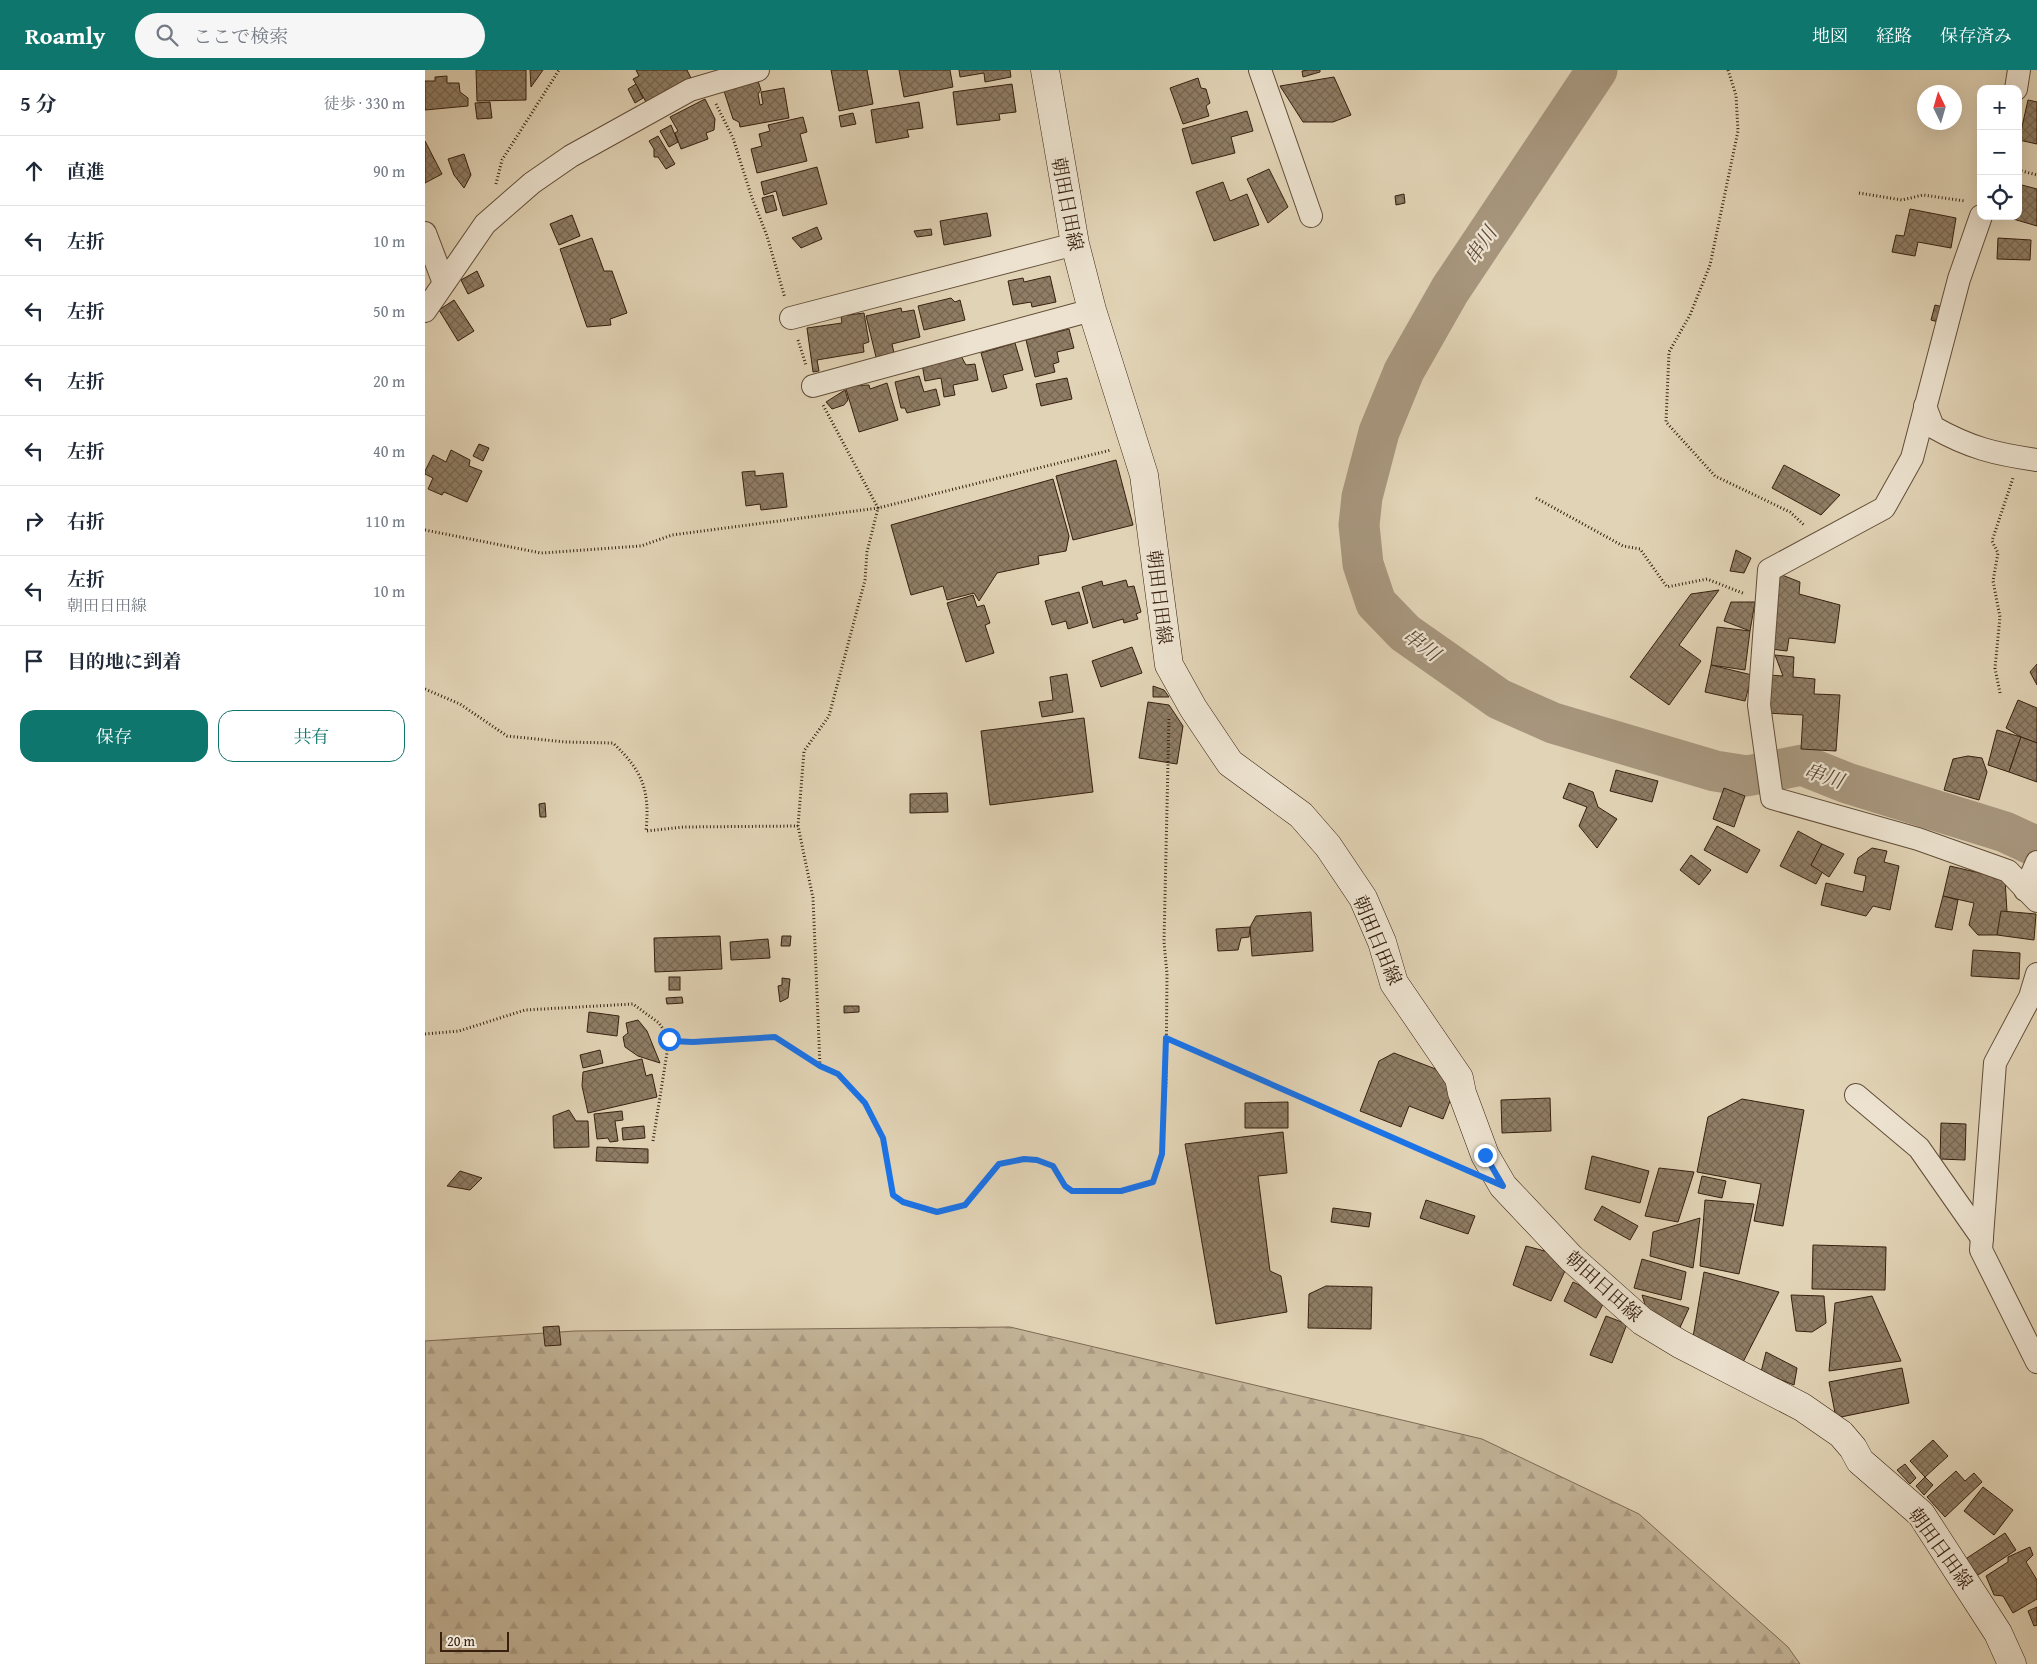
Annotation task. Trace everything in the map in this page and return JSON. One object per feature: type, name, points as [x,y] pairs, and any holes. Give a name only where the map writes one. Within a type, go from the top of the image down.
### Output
[{"type":"main road","name":"朝田日田線","points":[[1045,70],[1075,244],[1092,310],[1135,443],[1147,492],[1169,665],[1193,708],[1230,763],[1301,815],[1327,846],[1363,898],[1382,942],[1395,983],[1459,1078],[1462,1093],[1485,1155],[1503,1186],[1578,1266],[1642,1321],[1680,1344],[1803,1407],[1841,1434],[1853,1448],[1860,1461],[1921,1514],[1998,1632],[2011,1664]]},
{"type":"street","points":[[425,311],[485,224],[532,183],[571,156],[690,90],[703,77],[758,70]]},
{"type":"street","points":[[1260,70],[1311,216]]},
{"type":"street","points":[[2017,85],[2019,70]]},
{"type":"street","points":[[1976,209],[1912,458],[1884,508],[1769,570],[1759,705],[1772,798],[1918,839],[2008,871],[2031,895]]},
{"type":"street","points":[[425,233],[444,283]]},
{"type":"street","points":[[791,318],[1075,244]]},
{"type":"street","points":[[813,386],[1092,310]]},
{"type":"street","points":[[1925,406],[1933,427],[1962,444],[1996,454],[2028,458]]},
{"type":"street","points":[[2031,895],[2037,862]]},
{"type":"street","points":[[2037,974],[2030,997],[1995,1063],[1981,1238],[1981,1250],[2037,1362]]},
{"type":"street","points":[[1856,1096],[1919,1148],[1981,1238]]},
{"type":"path","points":[[500,211],[494,189],[502,160],[559,70]]},
{"type":"path","points":[[1728,70],[1736,95],[1738,131],[1710,265],[1690,315],[1669,352],[1666,422],[1715,476],[1790,512],[1821,541]]},
{"type":"path","points":[[2022,171],[2037,174]]},
{"type":"path","points":[[1859,193],[1902,200],[1923,195],[1976,209]]},
{"type":"path","points":[[425,530],[541,553],[641,546],[672,535],[878,508],[1135,443]]},
{"type":"path","points":[[2000,693],[1995,668],[2000,617],[1993,581],[1998,554],[1992,541],[2028,458]]},
{"type":"path","points":[[1536,498],[1623,546],[1640,549],[1667,587],[1707,579],[1766,603]]},
{"type":"path","points":[[820,1066],[813,898],[798,826],[804,752],[829,716],[865,580],[867,552],[878,508]]},
{"type":"path","points":[[425,689],[460,704],[507,736],[565,742],[613,743],[627,756],[643,779],[649,805],[646,832],[684,827],[798,826]]},
{"type":"path","points":[[425,1034],[459,1032],[525,1010],[633,1004],[659,1024],[671,1041],[693,1042],[775,1037],[820,1066],[838,1074],[865,1103],[883,1138],[893,1195],[903,1202],[937,1212],[965,1205],[999,1164],[1024,1159],[1037,1160],[1053,1166],[1065,1186],[1072,1191],[1121,1191],[1153,1182],[1162,1154],[1166,1038],[1167,974],[1164,942],[1169,714]]},
{"type":"path","points":[[1166,1038],[1467,1170]]},
{"type":"path","points":[[653,1141],[669,1039]]},
{"type":"green space","points":[[1010,1327],[1482,1439],[1639,1514],[1788,1647],[1800,1664],[425,1664],[425,1341],[575,1331]]},
{"type":"building","points":[[476,70],[526,70],[526,100],[477,101]]},
{"type":"building","points":[[530,70],[543,70],[531,87]]},
{"type":"building","points":[[636,70],[687,70],[691,78],[646,102],[633,79],[639,76]]},
{"type":"building","points":[[831,70],[867,70],[873,104],[839,111]]},
{"type":"building","points":[[899,70],[950,70],[953,87],[904,97]]},
{"type":"building","points":[[959,70],[1010,70],[1011,77],[985,82],[984,73],[960,77]]},
{"type":"building","points":[[1320,70],[1320,72],[1303,77],[1302,71]]},
{"type":"building","points":[[447,76],[447,83],[459,83],[460,92],[468,98],[468,106],[425,110],[425,81],[435,81],[435,77]]},
{"type":"building","points":[[1334,77],[1351,115],[1333,122],[1303,122],[1280,86]]},
{"type":"building","points":[[1198,78],[1201,88],[1206,89],[1210,103],[1206,106],[1209,116],[1183,124],[1170,88]]},
{"type":"building","points":[[758,81],[761,90],[758,94],[760,105],[763,104],[761,92],[784,88],[789,118],[740,127],[739,122],[733,119],[724,91]]},
{"type":"building","points":[[636,84],[643,98],[635,103],[628,89]]},
{"type":"building","points":[[1012,84],[1016,112],[999,114],[1000,120],[957,125],[953,92]]},
{"type":"building","points":[[705,99],[715,119],[714,130],[706,133],[708,139],[681,149],[675,133],[678,131],[670,117]]},
{"type":"building","points":[[2028,100],[2037,102],[2037,144],[2022,141],[2022,127]]},
{"type":"building","points":[[490,102],[492,118],[477,119],[475,103]]},
{"type":"building","points":[[919,102],[923,128],[907,130],[909,137],[876,143],[871,110]]},
{"type":"building","points":[[1247,111],[1253,131],[1231,137],[1235,153],[1192,164],[1182,129]]},
{"type":"building","points":[[853,113],[856,124],[841,127],[839,116]]},
{"type":"building","points":[[803,117],[807,132],[800,134],[807,161],[757,173],[751,149],[762,146],[759,134],[770,131],[768,125]]},
{"type":"building","points":[[671,125],[678,142],[669,147],[660,131]]},
{"type":"building","points":[[658,136],[675,164],[666,169],[658,157],[654,157],[654,149],[649,141]]},
{"type":"building","points":[[425,141],[442,174],[425,183]]},
{"type":"building","points":[[464,154],[471,175],[464,188],[454,175],[448,159]]},
{"type":"building","points":[[817,167],[827,204],[783,216],[776,191],[764,195],[761,182]]},
{"type":"building","points":[[1269,169],[1288,207],[1268,223],[1247,179]]},
{"type":"building","points":[[1223,182],[1230,201],[1247,194],[1259,225],[1214,241],[1196,192]]},
{"type":"building","points":[[2022,185],[2037,189],[2037,226],[2017,220],[2022,220]]},
{"type":"building","points":[[1404,194],[1405,203],[1396,205],[1395,196]]},
{"type":"building","points":[[773,195],[777,210],[766,213],[762,198]]},
{"type":"building","points":[[1910,209],[1956,218],[1951,248],[1918,242],[1915,256],[1892,252],[1896,235],[1904,236]]},
{"type":"building","points":[[987,213],[991,236],[944,245],[940,221]]},
{"type":"building","points":[[572,215],[580,236],[559,245],[550,224]]},
{"type":"building","points":[[817,227],[822,239],[801,248],[792,238]]},
{"type":"building","points":[[931,229],[932,235],[917,237],[914,231]]},
{"type":"building","points":[[592,238],[604,271],[612,271],[627,313],[610,319],[611,325],[587,327],[560,249]]},
{"type":"building","points":[[1998,238],[2031,240],[2030,260],[1997,259]]},
{"type":"building","points":[[477,271],[484,286],[468,294],[461,280]]},
{"type":"building","points":[[1050,276],[1056,302],[1032,307],[1031,302],[1013,305],[1008,281],[1023,278],[1024,282]]},
{"type":"building","points":[[951,298],[955,302],[960,300],[965,320],[924,330],[918,306]]},
{"type":"building","points":[[454,300],[474,331],[458,341],[439,310]]},
{"type":"building","points":[[1935,305],[1943,307],[1938,322],[1931,320]]},
{"type":"building","points":[[901,308],[902,312],[914,310],[920,337],[892,344],[894,353],[876,357],[866,316]]},
{"type":"building","points":[[864,313],[869,342],[863,344],[864,352],[817,360],[819,371],[813,372],[807,328],[842,323],[841,316]]},
{"type":"building","points":[[1069,329],[1074,348],[1057,352],[1059,362],[1053,364],[1055,372],[1035,377],[1026,340]]},
{"type":"building","points":[[1015,343],[1023,370],[1003,375],[1007,388],[992,392],[981,353]]},
{"type":"building","points":[[961,356],[966,365],[975,364],[978,380],[953,385],[955,395],[944,397],[941,378],[925,381],[922,364]]},
{"type":"building","points":[[919,376],[924,392],[936,389],[940,405],[907,413],[905,408],[901,408],[895,382]]},
{"type":"building","points":[[1067,378],[1072,399],[1041,406],[1036,384]]},
{"type":"building","points":[[887,383],[898,420],[859,432],[845,386],[869,385],[870,389]]},
{"type":"building","points":[[845,390],[848,400],[844,405],[832,409],[826,402]]},
{"type":"building","points":[[479,444],[489,448],[483,461],[473,456]]},
{"type":"building","points":[[451,450],[470,460],[469,466],[482,471],[467,502],[444,492],[442,495],[428,489],[433,478],[425,474],[425,471],[433,455],[446,462]]},
{"type":"building","points":[[1116,460],[1133,525],[1073,540],[1056,476]]},
{"type":"building","points":[[1784,465],[1840,495],[1821,515],[1772,488]]},
{"type":"building","points":[[755,471],[755,476],[783,473],[787,507],[761,510],[760,504],[746,506],[742,472]]},
{"type":"building","points":[[1053,479],[1069,536],[1066,551],[1038,556],[1039,564],[997,573],[979,601],[974,593],[947,600],[943,586],[911,595],[891,525]]},
{"type":"building","points":[[1736,550],[1751,558],[1744,573],[1730,571]]},
{"type":"building","points":[[1769,570],[1800,582],[1799,594],[1840,605],[1835,643],[1789,638],[1787,651],[1763,648]]},
{"type":"building","points":[[1126,580],[1128,587],[1134,586],[1141,612],[1136,614],[1138,619],[1124,623],[1123,619],[1093,628],[1082,587],[1102,581],[1103,586]]},
{"type":"building","points":[[1719,590],[1679,645],[1701,661],[1669,705],[1630,677],[1691,594]]},
{"type":"building","points":[[1079,592],[1088,623],[1068,629],[1066,621],[1052,625],[1045,601]]},
{"type":"building","points":[[973,595],[977,607],[984,605],[990,623],[985,625],[994,653],[966,662],[947,603]]},
{"type":"building","points":[[1731,602],[1755,602],[1750,631],[1724,621]]},
{"type":"building","points":[[1717,627],[1750,631],[1745,670],[1711,665]]},
{"type":"building","points":[[1132,647],[1142,673],[1101,687],[1092,661]]},
{"type":"building","points":[[1775,655],[1794,657],[1793,677],[1815,679],[1814,694],[1840,695],[1836,751],[1801,749],[1803,715],[1766,713],[1768,675],[1783,676]]},
{"type":"building","points":[[2037,664],[2037,685],[2030,672]]},
{"type":"building","points":[[1711,665],[1752,675],[1745,701],[1705,692]]},
{"type":"building","points":[[1067,674],[1073,712],[1042,717],[1039,702],[1053,700],[1050,677]]},
{"type":"building","points":[[1153,686],[1164,690],[1169,697],[1153,697]]},
{"type":"building","points":[[2018,700],[2037,708],[2037,743],[2021,737],[2006,728]]},
{"type":"building","points":[[1148,702],[1169,705],[1183,726],[1177,764],[1139,758]]},
{"type":"building","points":[[1084,718],[1093,792],[990,805],[981,731]]},
{"type":"building","points":[[1997,730],[2021,737],[2009,772],[1988,765]]},
{"type":"building","points":[[2021,737],[2037,743],[2037,782],[2009,772]]},
{"type":"building","points":[[1968,756],[1982,758],[1987,772],[1979,800],[1944,790],[1953,759]]},
{"type":"building","points":[[1616,770],[1658,781],[1652,802],[1610,791]]},
{"type":"building","points":[[1569,783],[1593,792],[1598,807],[1617,819],[1597,848],[1579,826],[1587,807],[1563,798]]},
{"type":"building","points":[[1724,788],[1745,796],[1734,827],[1713,819]]},
{"type":"building","points":[[947,793],[948,812],[910,813],[910,794]]},
{"type":"building","points":[[545,803],[546,817],[540,817],[539,804]]},
{"type":"building","points":[[1717,826],[1760,850],[1747,873],[1704,850]]},
{"type":"building","points":[[1798,831],[1822,844],[1811,865],[1823,871],[1816,884],[1780,866]]},
{"type":"building","points":[[1822,844],[1844,854],[1829,877],[1811,865]]},
{"type":"building","points":[[1872,848],[1887,851],[1884,862],[1899,866],[1890,910],[1873,906],[1866,916],[1821,905],[1826,883],[1863,892],[1866,876],[1854,873],[1858,858]]},
{"type":"building","points":[[1691,855],[1711,870],[1699,885],[1680,870]]},
{"type":"building","points":[[1950,866],[2005,879],[2007,912],[1997,935],[1978,935],[1969,925],[1974,903],[1943,896]]},
{"type":"building","points":[[1943,896],[1958,900],[1952,930],[1935,927]]},
{"type":"building","points":[[2001,911],[2036,914],[2034,940],[1997,935]]},
{"type":"building","points":[[1311,912],[1313,951],[1252,956],[1250,927],[1256,916]]},
{"type":"building","points":[[1250,927],[1249,937],[1241,938],[1238,950],[1218,951],[1216,929]]},
{"type":"building","points":[[720,936],[722,969],[655,972],[654,938]]},
{"type":"building","points":[[782,936],[791,936],[790,946],[781,946]]},
{"type":"building","points":[[768,939],[770,958],[731,960],[730,942]]},
{"type":"building","points":[[1973,950],[2020,953],[2019,979],[1971,976]]},
{"type":"building","points":[[669,977],[680,977],[680,990],[669,990]]},
{"type":"building","points":[[782,978],[790,979],[788,998],[780,1002],[778,986],[782,985]]},
{"type":"building","points":[[682,997],[683,1003],[667,1004],[666,998]]},
{"type":"building","points":[[844,1006],[859,1006],[859,1012],[844,1013]]},
{"type":"building","points":[[589,1012],[619,1016],[617,1036],[587,1032]]},
{"type":"building","points":[[638,1020],[647,1031],[660,1063],[638,1056],[625,1047],[623,1037],[628,1033],[626,1023]]},
{"type":"building","points":[[600,1050],[603,1063],[583,1068],[580,1055]]},
{"type":"building","points":[[1394,1053],[1459,1078],[1443,1119],[1409,1106],[1401,1127],[1360,1111],[1379,1061]]},
{"type":"building","points":[[642,1059],[646,1076],[652,1074],[657,1097],[588,1113],[582,1086],[583,1072]]},
{"type":"building","points":[[1550,1098],[1551,1131],[1502,1133],[1501,1100]]},
{"type":"building","points":[[1742,1099],[1804,1110],[1783,1226],[1754,1221],[1761,1184],[1697,1172],[1708,1117]]},
{"type":"building","points":[[1288,1102],[1288,1128],[1245,1128],[1245,1103]]},
{"type":"building","points":[[569,1110],[576,1121],[588,1121],[589,1147],[554,1148],[553,1116]]},
{"type":"building","points":[[622,1111],[623,1120],[615,1121],[618,1141],[610,1142],[608,1138],[597,1139],[594,1114]]},
{"type":"building","points":[[1941,1123],[1966,1124],[1965,1160],[1940,1159]]},
{"type":"building","points":[[644,1126],[645,1138],[623,1140],[622,1128]]},
{"type":"building","points":[[1283,1132],[1287,1173],[1258,1176],[1270,1271],[1281,1276],[1287,1312],[1216,1324],[1185,1144]]},
{"type":"building","points":[[597,1147],[648,1149],[648,1163],[596,1161]]},
{"type":"building","points":[[1592,1156],[1649,1171],[1640,1203],[1585,1189]]},
{"type":"building","points":[[1659,1168],[1694,1172],[1678,1222],[1645,1216]]},
{"type":"building","points":[[460,1171],[482,1178],[470,1190],[447,1186]]},
{"type":"building","points":[[1702,1176],[1726,1181],[1722,1198],[1698,1193]]},
{"type":"building","points":[[1426,1200],[1475,1216],[1468,1234],[1420,1218]]},
{"type":"building","points":[[1705,1200],[1754,1204],[1739,1274],[1700,1266]]},
{"type":"building","points":[[1602,1206],[1638,1226],[1630,1240],[1594,1220]]},
{"type":"building","points":[[1333,1208],[1371,1213],[1369,1227],[1331,1222]]},
{"type":"building","points":[[1700,1218],[1693,1268],[1650,1256],[1653,1232]]},
{"type":"building","points":[[1813,1245],[1886,1247],[1885,1290],[1812,1289]]},
{"type":"building","points":[[1526,1246],[1571,1258],[1551,1301],[1513,1285]]},
{"type":"building","points":[[1642,1259],[1686,1272],[1681,1300],[1634,1288]]},
{"type":"building","points":[[1704,1272],[1779,1292],[1741,1366],[1693,1337]]},
{"type":"building","points":[[1573,1282],[1606,1298],[1596,1318],[1564,1301]]},
{"type":"building","points":[[1326,1286],[1372,1287],[1371,1329],[1308,1328],[1309,1294]]},
{"type":"building","points":[[1642,1295],[1689,1308],[1677,1334],[1648,1314]]},
{"type":"building","points":[[1791,1295],[1824,1296],[1826,1323],[1812,1332],[1796,1331]]},
{"type":"building","points":[[1872,1296],[1901,1361],[1829,1371],[1835,1303]]},
{"type":"building","points":[[1606,1316],[1627,1324],[1612,1363],[1590,1355]]},
{"type":"building","points":[[559,1326],[561,1345],[545,1346],[543,1327]]},
{"type":"building","points":[[1766,1352],[1797,1368],[1794,1385],[1761,1372]]},
{"type":"building","points":[[1902,1368],[1909,1403],[1836,1418],[1829,1382]]},
{"type":"building","points":[[1933,1440],[1948,1456],[1925,1477],[1910,1461]]},
{"type":"building","points":[[1905,1464],[1916,1478],[1910,1484],[1897,1470]]},
{"type":"building","points":[[1956,1471],[1965,1481],[1974,1473],[1982,1482],[1945,1517],[1927,1497]]},
{"type":"building","points":[[1925,1477],[1933,1485],[1924,1495],[1916,1486]]},
{"type":"building","points":[[1983,1487],[2013,1510],[1994,1535],[1964,1511]]},
{"type":"building","points":[[2005,1533],[2016,1550],[1975,1577],[1964,1560]]},
{"type":"building","points":[[2030,1547],[2033,1555],[2026,1562],[2037,1580],[2037,1599],[2013,1613],[2003,1596],[1994,1595],[1986,1576],[2008,1562],[2008,1557]]},
{"type":"building","points":[[2037,1607],[2037,1625],[2034,1626],[2028,1611]]},
{"type":"waterway","name":"串川","points":[[1597,70],[1450,290],[1404,371],[1379,432],[1362,497],[1359,525],[1363,564],[1376,603],[1405,633],[1499,699],[1553,723],[1715,771],[1747,776],[1802,765],[1847,783],[2005,832],[2037,847]]},
{"type":"route","points":[[669,1039],[671,1041],[693,1042],[775,1037],[820,1066],[838,1074],[865,1103],[883,1138],[893,1195],[903,1202],[937,1212],[965,1205],[999,1164],[1024,1159],[1037,1160],[1053,1166],[1065,1186],[1072,1191],[1121,1191],[1153,1182],[1162,1154],[1166,1083],[1166,1038],[1503,1186],[1485,1155]]}]
